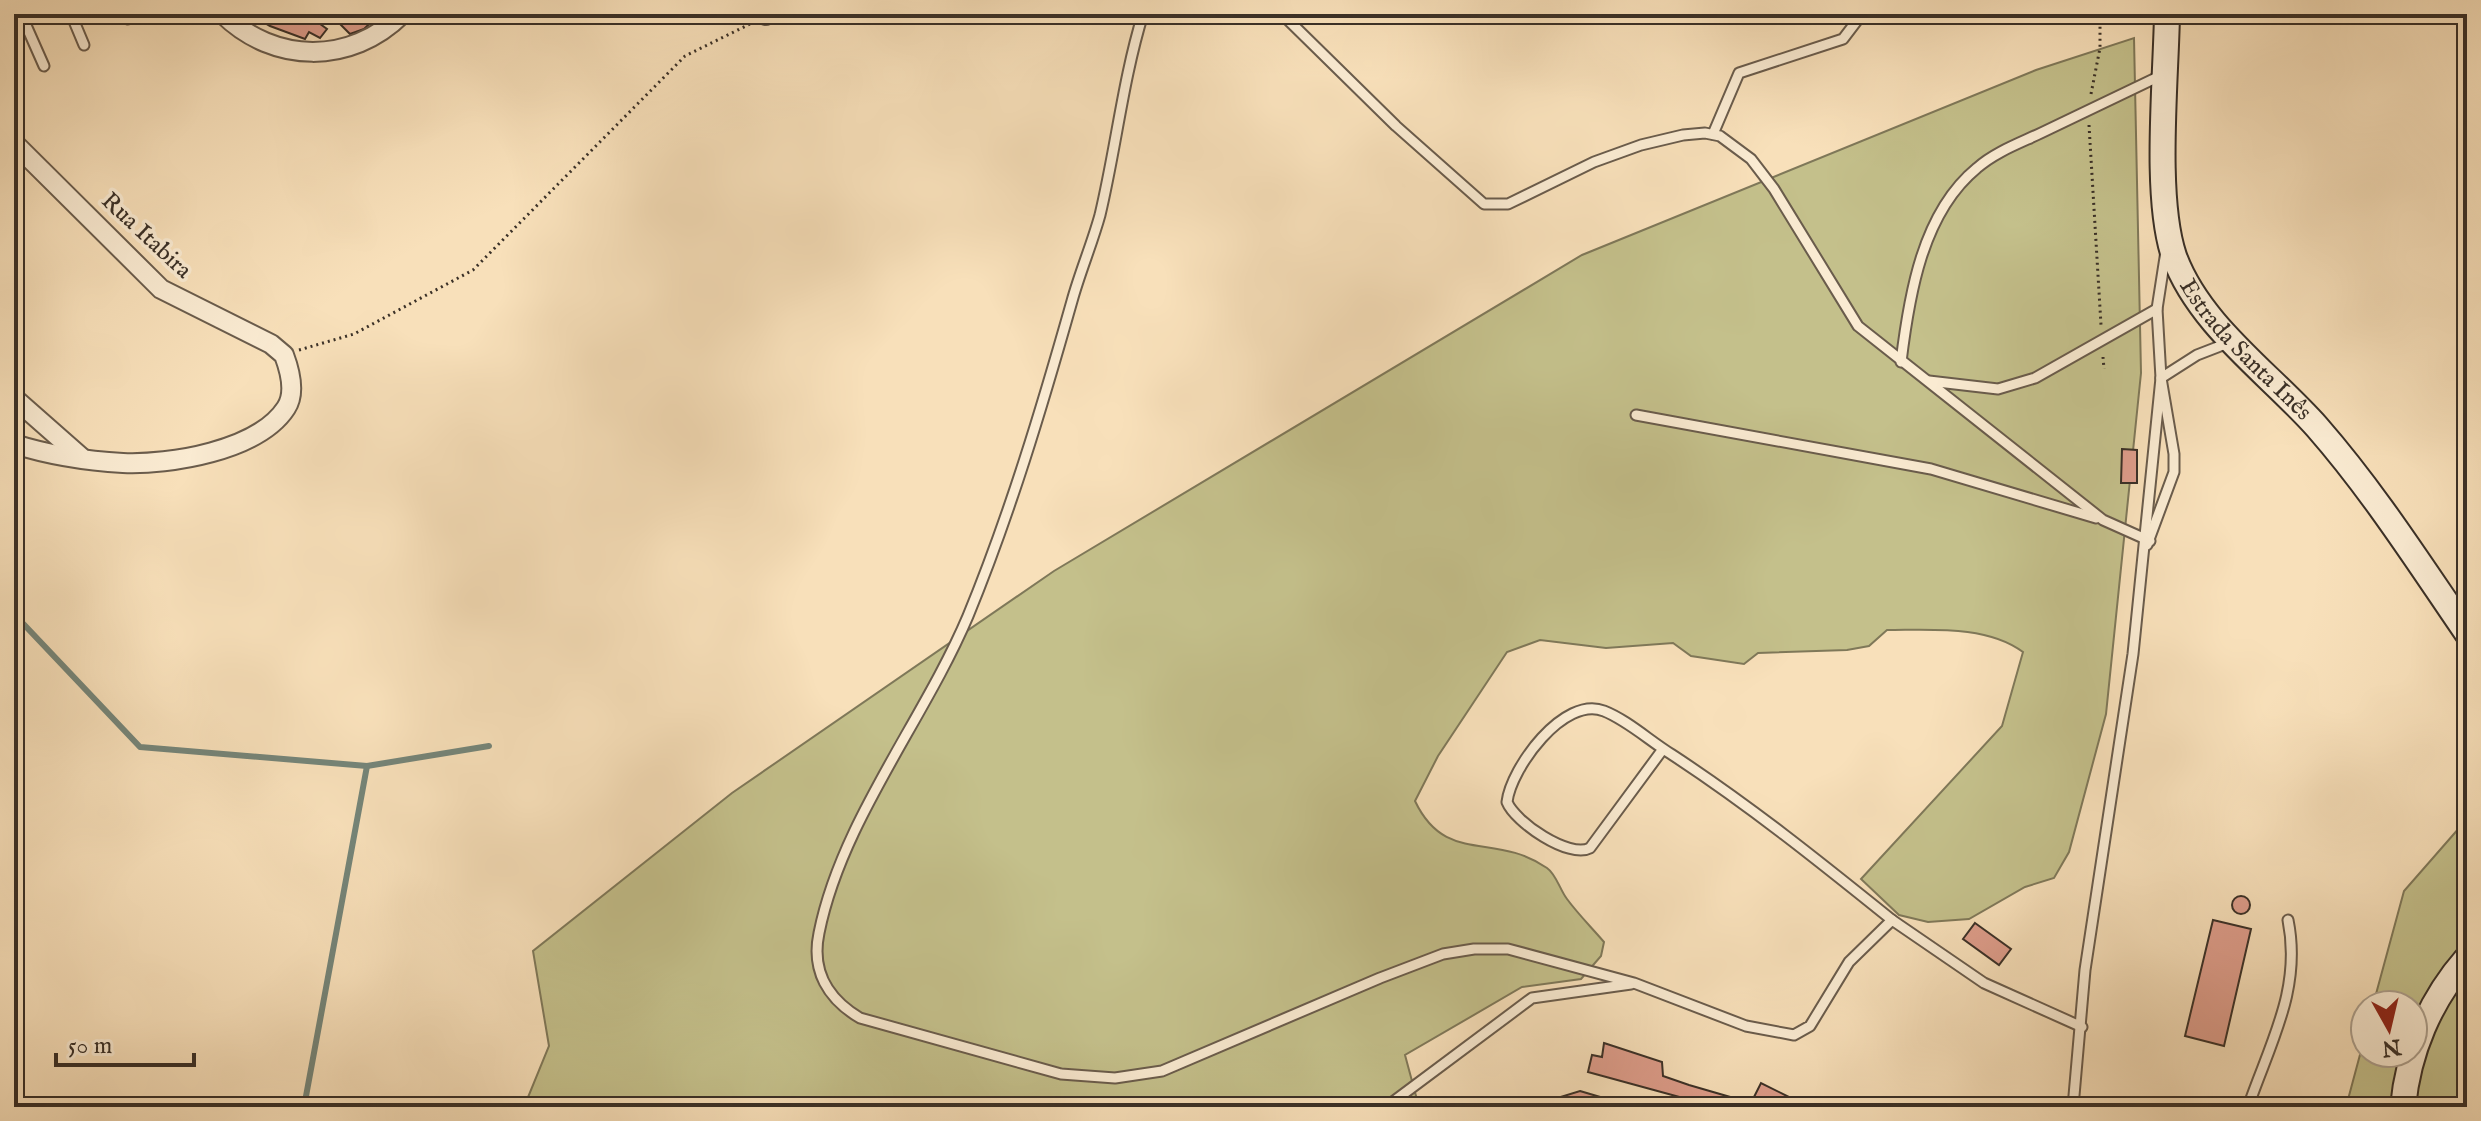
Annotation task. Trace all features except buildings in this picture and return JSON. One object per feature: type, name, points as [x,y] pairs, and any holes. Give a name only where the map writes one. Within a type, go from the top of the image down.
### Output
[{"type":"main road","name":"Estrada Santa Inês","points":[[2167,14],[2164,182],[2168,233],[2174,255],[2195,296],[2348,464],[2467,633]]},
{"type":"main road","points":[[2403,1107],[2414,1055],[2429,1012],[2449,979],[2467,958]]},
{"type":"street","points":[[223,14],[261,42],[289,50],[317,53],[352,48],[388,28],[402,14]]},
{"type":"street","name":"Rua Itabira","points":[[14,143],[161,289],[271,344],[284,355]]},
{"type":"street","points":[[14,444],[85,460],[125,463],[186,459],[254,434],[276,419],[287,407],[292,393],[284,355]]},
{"type":"street","points":[[14,398],[85,460]]},
{"type":"lane","points":[[21,14],[44,66]]},
{"type":"lane","points":[[71,14],[84,45]]},
{"type":"lane","points":[[1143,14],[1098,219],[1033,439],[967,618],[867,810],[827,899],[818,937],[819,963],[825,987],[839,1005],[860,1018],[1061,1074],[1115,1078],[1162,1071],[1443,954],[1474,949],[1508,949],[1634,983],[1746,1026],[1794,1035],[1810,1026],[1849,962],[1892,920]]},
{"type":"lane","points":[[1282,14],[1396,126],[1484,204],[1508,204],[1594,162],[1641,145],[1683,135],[1713,134],[1731,142],[1751,159],[1774,189],[1858,326],[2103,520]]},
{"type":"lane","points":[[1713,134],[1739,73],[1843,39],[1862,14]]},
{"type":"lane","points":[[1901,362],[1909,295],[1932,231],[1955,191],[1977,167],[2166,73]]},
{"type":"lane","points":[[2147,542],[2174,472],[2174,454],[2161,378],[2157,309],[2168,233]]},
{"type":"lane","points":[[1928,381],[1998,389],[2035,378],[2157,309]]},
{"type":"lane","points":[[2161,378],[2197,355],[2234,341]]},
{"type":"lane","points":[[2073,1107],[2085,970],[2147,542],[2161,378]]},
{"type":"lane","points":[[1636,415],[1931,469],[2103,520],[2147,542]]},
{"type":"lane","points":[[1663,749],[1590,848],[1582,852],[1564,849],[1515,815],[1507,802],[1510,787],[1550,728],[1565,714],[1581,708],[1603,710],[1663,749],[1770,820],[1892,920],[1984,983],[2082,1027]]},
{"type":"lane","points":[[2248,1107],[2290,988],[2293,961],[2288,920]]},
{"type":"lane","points":[[1386,1107],[1532,998],[1634,983]]},
{"type":"path","points":[[2100,14],[2100,48],[2088,111],[2104,369]]},
{"type":"path","points":[[284,355],[354,334],[473,270],[685,56],[767,15]]},
{"type":"shaded area","points":[[2134,38],[2141,373],[2106,714],[2069,852],[2054,878],[2025,887],[1969,919],[1928,922],[1899,915],[1861,879],[2002,726],[2023,652],[2009,643],[1958,631],[1887,630],[1869,646],[1847,650],[1758,653],[1744,664],[1691,656],[1673,643],[1606,648],[1540,640],[1507,652],[1438,756],[1415,801],[1427,821],[1441,834],[1456,841],[1527,857],[1547,868],[1571,905],[1604,942],[1601,956],[1581,979],[1522,987],[1405,1055],[1419,1107],[524,1107],[549,1046],[533,951],[732,793],[1054,571],[1582,255],[2036,70]]},
{"type":"shaded area","points":[[2467,819],[2467,1107],[2346,1107],[2356,1069],[2429,1069],[2429,989],[2377,989],[2404,891]]},
{"type":"waterway","points":[[14,614],[140,747],[367,766],[489,746]]},
{"type":"waterway","points":[[304,1107],[367,766]]}]
